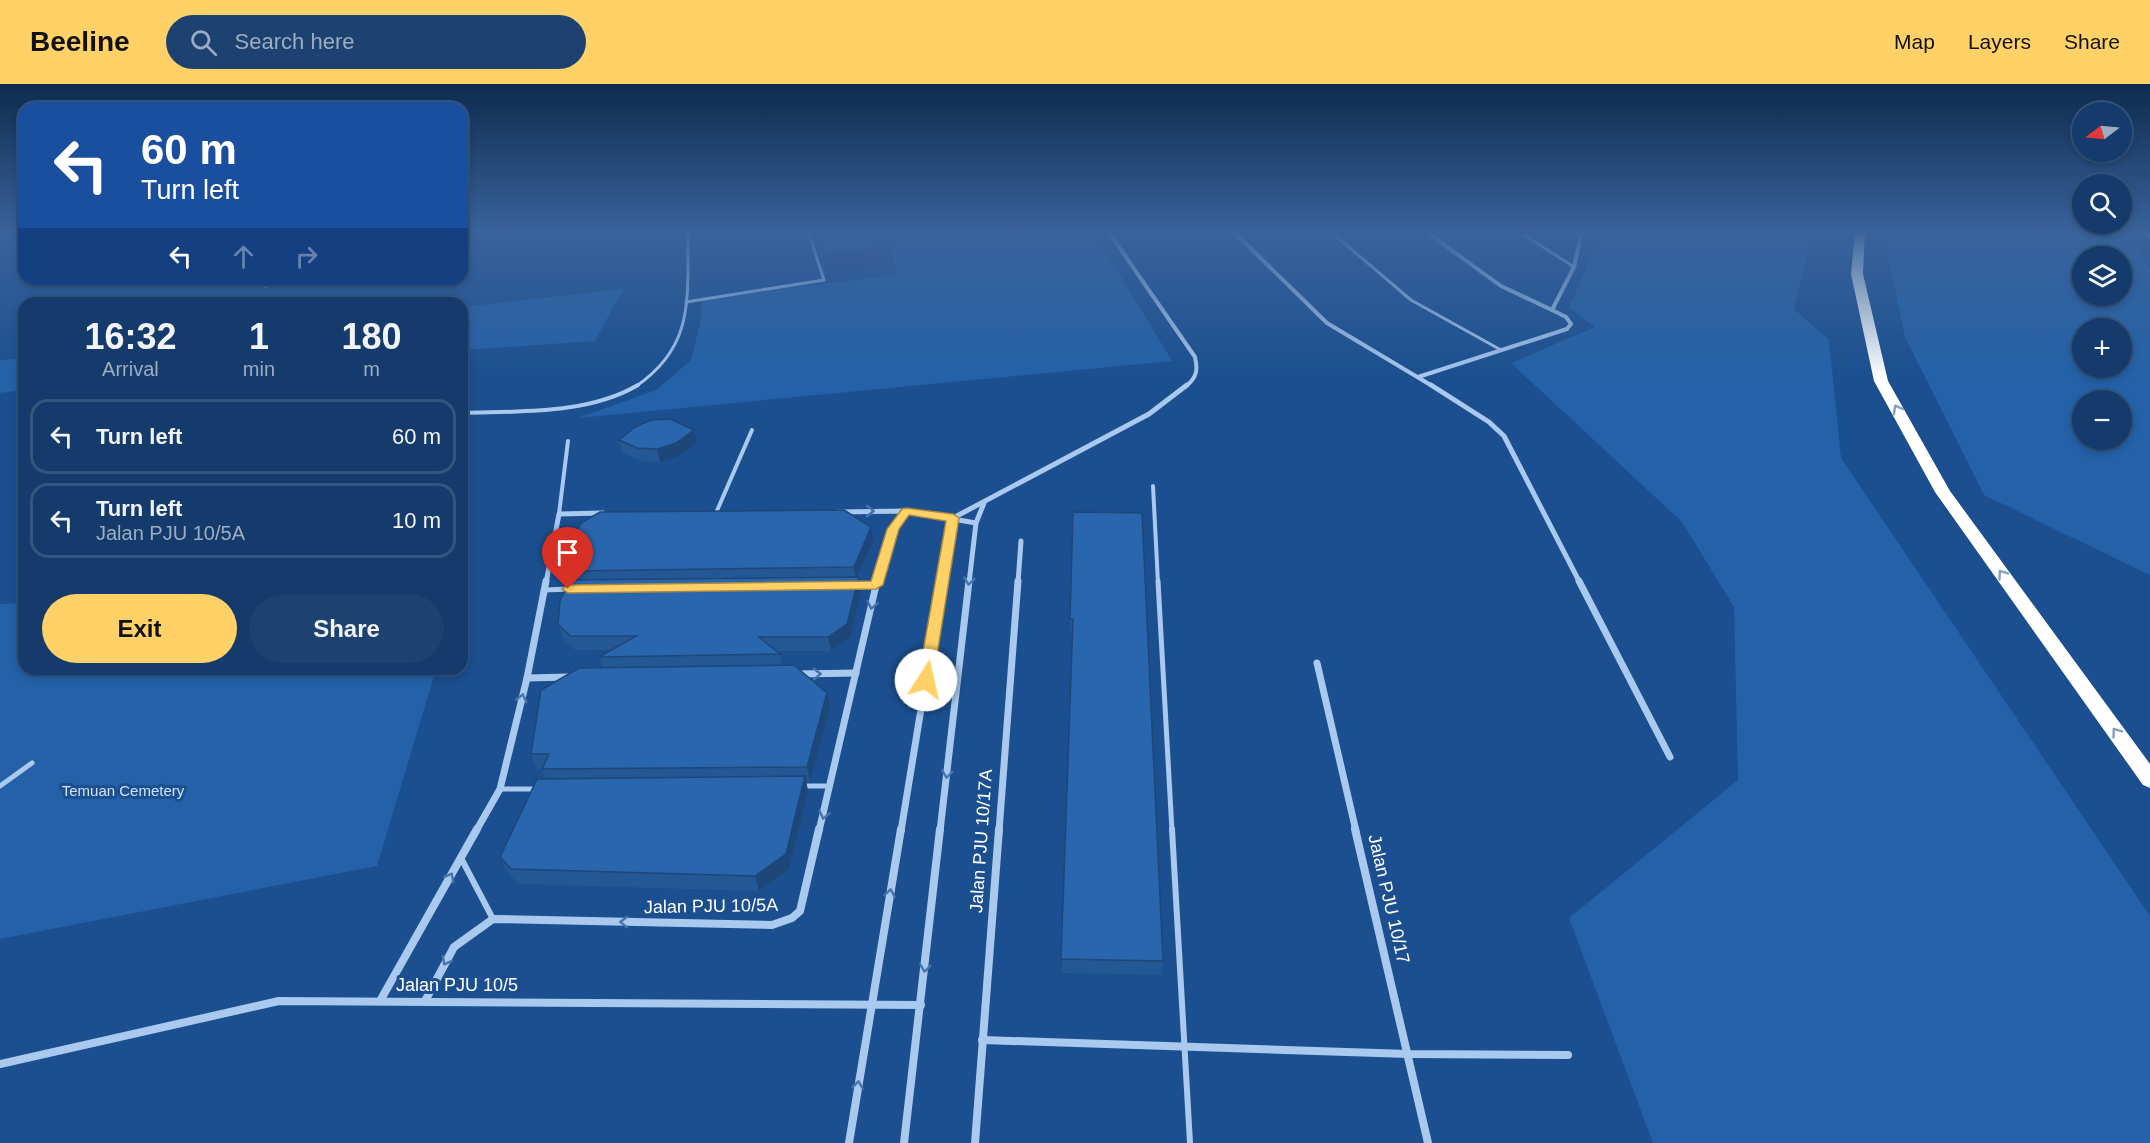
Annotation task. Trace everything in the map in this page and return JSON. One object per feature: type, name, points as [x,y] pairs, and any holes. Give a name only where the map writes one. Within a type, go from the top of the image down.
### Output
[{"type":"highway","points":[[1858,280],[1881,381],[1943,492],[2150,780]]},
{"type":"street","points":[[953,518],[1149,414],[1192,382],[1198,370],[1195,357],[1142,280]]},
{"type":"street","points":[[1283,280],[1327,323],[1489,422],[1504,436],[1670,757]]},
{"type":"street","points":[[1418,377],[1567,329],[1571,324],[1566,317],[1506,289],[1494,280]]},
{"type":"street","points":[[1552,310],[1567,280]]},
{"type":"street","points":[[904,1143],[976,523],[984,503]]},
{"type":"street","points":[[835,512],[906,511],[976,523]]},
{"type":"street","name":"Jalan PJU 10/5A","points":[[493,919],[782,923],[800,911],[804,902],[876,585],[893,529],[906,511]]},
{"type":"street","points":[[705,513],[728,512]]},
{"type":"street","points":[[380,1001],[500,789],[527,678],[560,514],[615,513]]},
{"type":"street","points":[[849,1143],[953,518]]},
{"type":"street","name":"Jalan PJU 10/17A","points":[[975,1143],[1021,541]]},
{"type":"street","name":"Jalan PJU 10/17","points":[[1317,663],[1428,1143]]},
{"type":"street","points":[[786,674],[856,673]]},
{"type":"street","points":[[527,678],[574,677]]},
{"type":"street","points":[[425,1001],[454,947],[493,919]]},
{"type":"street","name":"Jalan PJU 10/5","points":[[0,1064],[279,1002],[921,1005]]},
{"type":"street","points":[[982,1040],[1408,1054],[1568,1055]]},
{"type":"lane","points":[[468,413],[575,405],[611,397],[637,386],[660,369],[672,353],[686,302],[686,280]]},
{"type":"lane","points":[[686,302],[821,280]]},
{"type":"lane","points":[[1388,280],[1411,300],[1501,350]]},
{"type":"lane","points":[[716,513],[752,430]]},
{"type":"lane","points":[[560,514],[568,441]]},
{"type":"lane","points":[[1153,486],[1190,1143]]},
{"type":"lane","points":[[852,585],[876,585]]},
{"type":"lane","points":[[545,590],[580,589]]},
{"type":"lane","points":[[0,786],[32,762]]},
{"type":"lane","points":[[795,786],[831,786]]},
{"type":"lane","points":[[500,789],[547,789]]},
{"type":"lane","points":[[461,857],[493,919]]},
{"type":"green space","points":[[850,280],[1123,280],[1172,361],[578,418],[656,390],[691,360],[700,324],[702,300]]},
{"type":"green space","points":[[1581,280],[1801,280],[1794,309],[1829,340],[1841,458],[2150,916],[2150,1143],[1653,1143],[1569,918],[1738,780],[1734,607],[1682,522],[1511,363],[1595,327],[1569,308]]},
{"type":"green space","points":[[1893,280],[2072,280],[2072,306],[2132,306],[2132,280],[2150,280],[2150,575],[1984,495],[1905,337]]},
{"type":"green space","points":[[623,289],[595,341],[468,350],[468,306]]},
{"type":"green space","points":[[18,358],[18,391],[0,393],[0,360]]},
{"type":"green space","name":"Temuan Cemetery","points":[[18,603],[18,675],[434,675],[377,866],[0,939],[0,604]]},
{"type":"building","points":[[670,419],[694,430],[676,443],[657,449],[637,448],[619,440],[635,427],[651,420]]},
{"type":"building","points":[[844,510],[871,527],[854,567],[574,571],[578,564],[559,564],[581,523],[600,512]]},
{"type":"building","points":[[1073,512],[1142,513],[1163,961],[1061,959],[1073,619],[1070,619]]},
{"type":"building","points":[[859,577],[847,624],[828,637],[759,637],[780,654],[599,657],[636,636],[570,636],[558,624],[560,601],[570,580]]},
{"type":"building","points":[[794,665],[827,693],[807,767],[542,769],[549,754],[531,754],[541,690],[579,668]]},
{"type":"building","points":[[805,776],[786,854],[755,876],[511,869],[500,857],[537,779]]},
{"type":"route","points":[[568,589],[876,585],[893,529],[906,511],[953,518],[926,680]]}]
